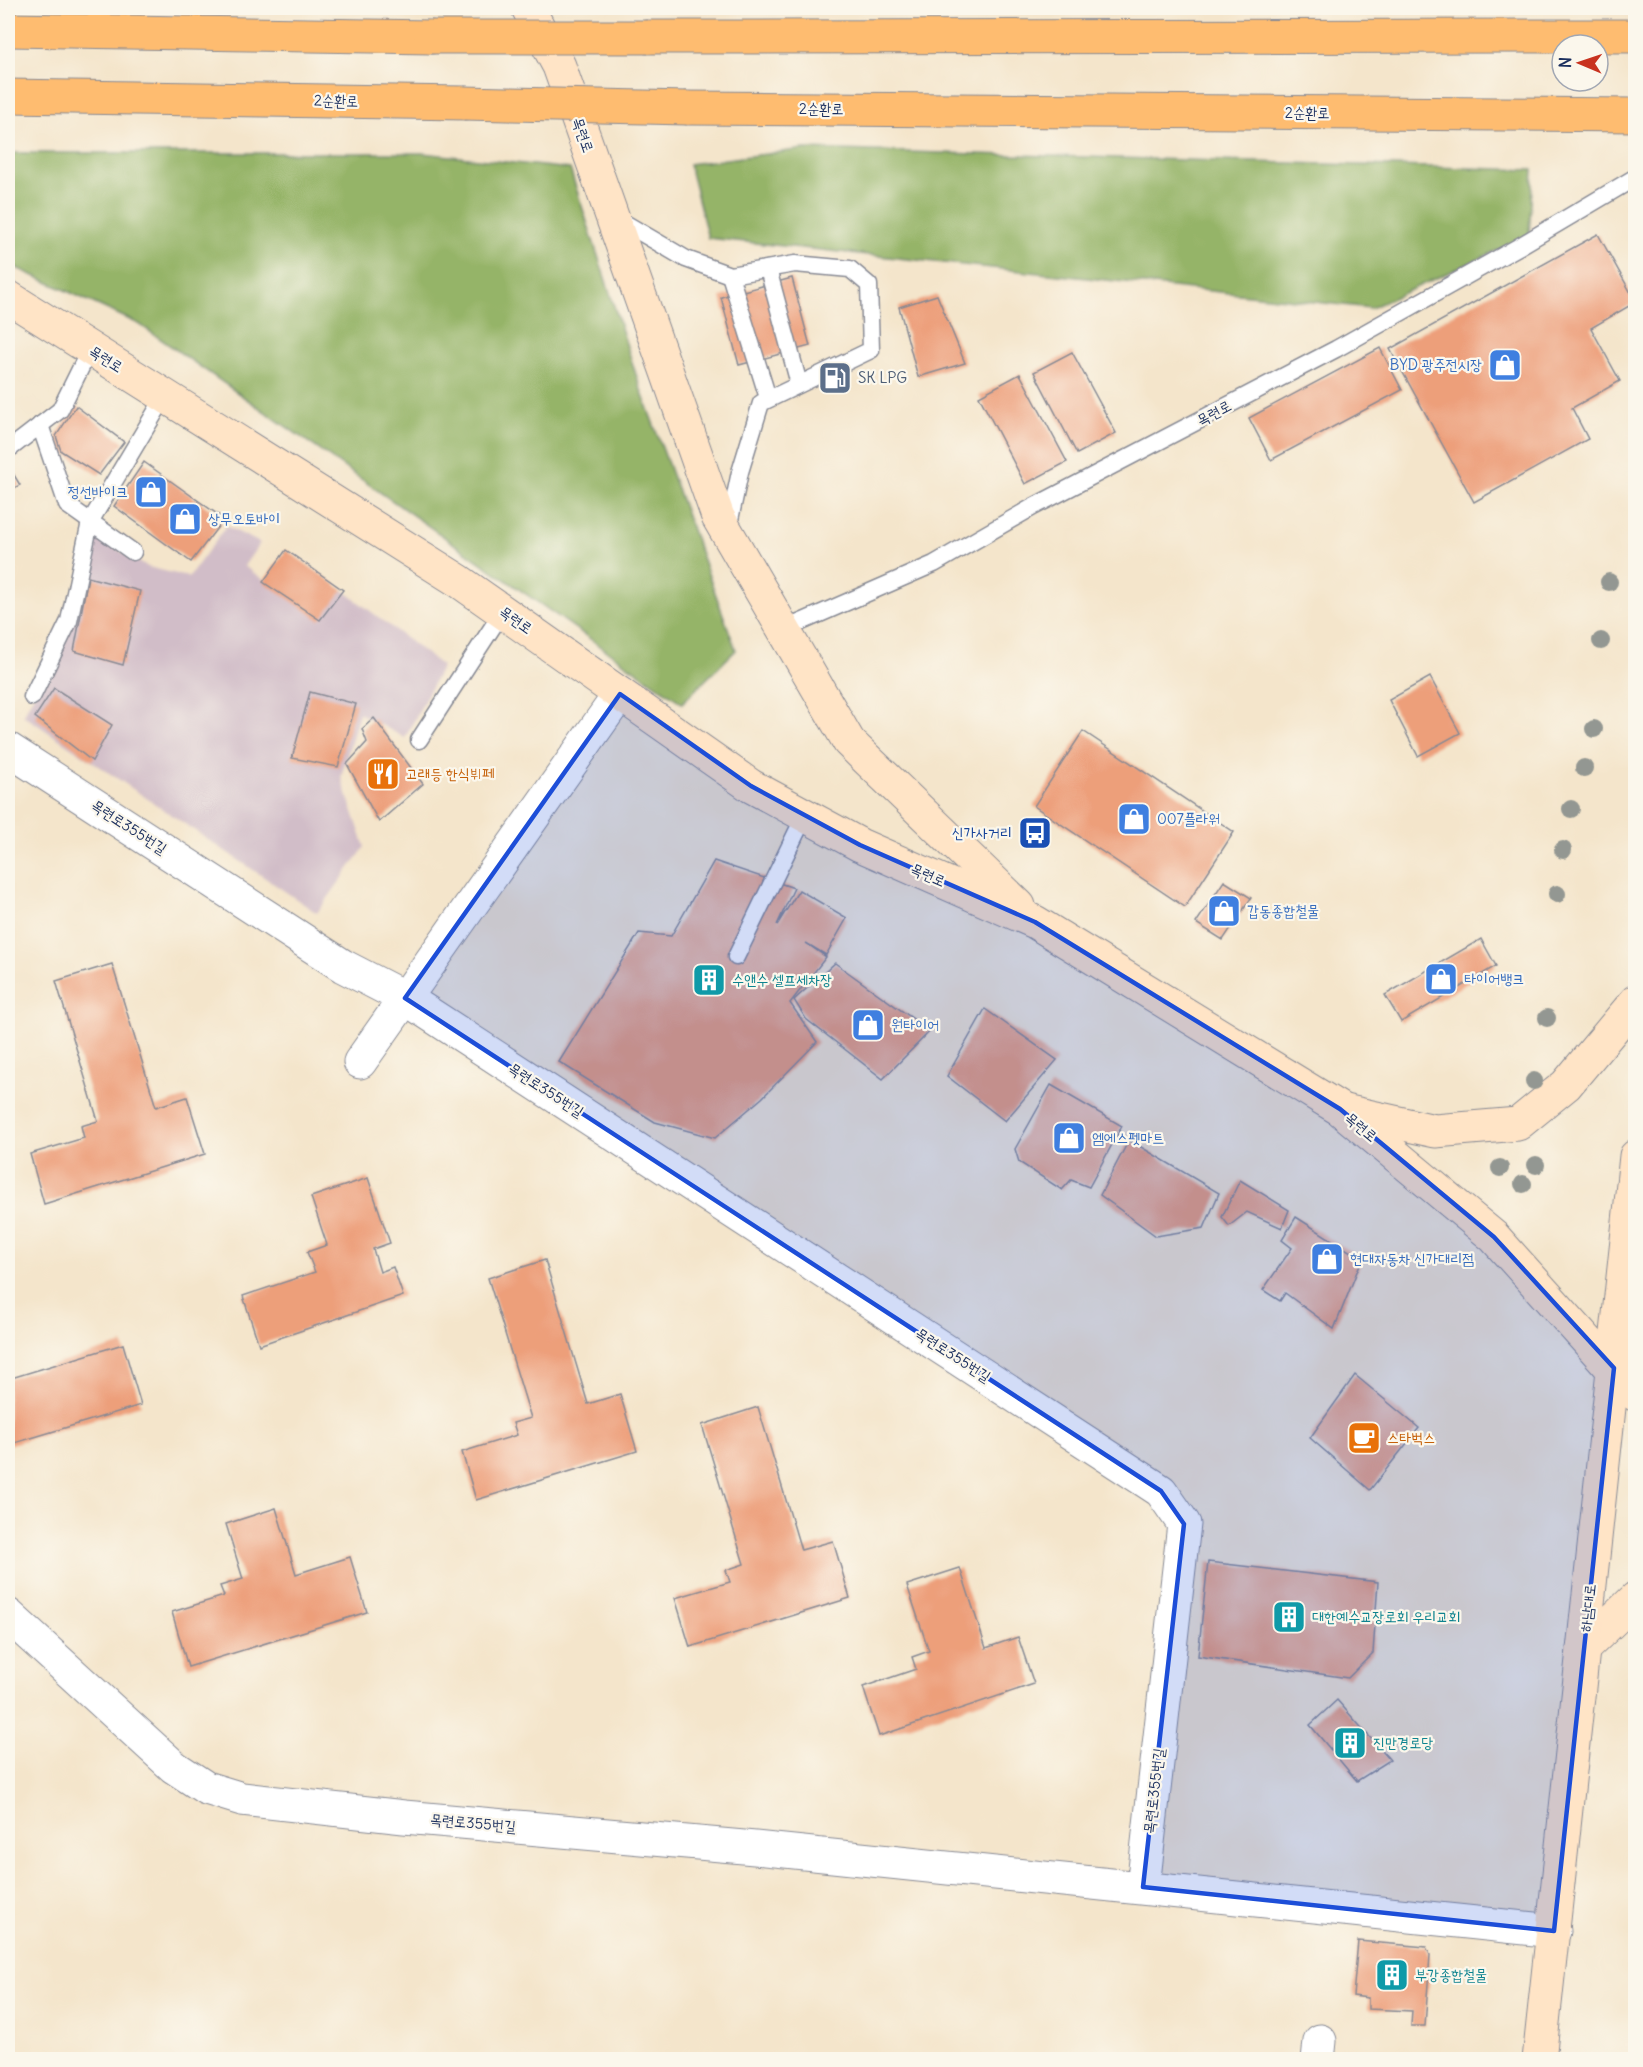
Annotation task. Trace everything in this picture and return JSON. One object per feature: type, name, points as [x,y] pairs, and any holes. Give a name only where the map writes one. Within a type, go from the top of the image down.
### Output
[{"type":"highway","points":[[8,30],[431,38],[1635,36]]},
{"type":"highway","name":"2순환로","points":[[8,96],[687,108],[1635,115]]},
{"type":"main road","name":"목련로","points":[[528,8],[559,66],[718,517],[849,742],[1035,922]]},
{"type":"main road","name":"목련로","points":[[8,297],[449,574],[751,786],[860,845],[1035,922],[1340,1109],[1494,1237],[1614,1368],[1635,1395]]},
{"type":"main road","points":[[1340,1109],[1435,1131],[1518,1124],[1566,1085],[1635,1001]]},
{"type":"main road","name":"하남대로","points":[[1539,2060],[1635,1156]]},
{"type":"main road","points":[[1583,1649],[1635,1598]]},
{"type":"street","points":[[360,1062],[620,694]]},
{"type":"street","name":"목련로355번길","points":[[8,749],[343,966],[405,998],[1161,1491],[1184,1524],[1143,1887]]},
{"type":"street","name":"목련로355번길","points":[[8,1615],[174,1767],[206,1788],[242,1799],[404,1817],[755,1848],[1004,1876],[1143,1887],[1554,1931]]},
{"type":"lane","name":"목련로","points":[[783,630],[934,564],[1033,507],[1336,349],[1518,247],[1635,177]]},
{"type":"lane","points":[[612,215],[686,260],[730,275],[795,264],[850,269],[869,285],[871,350],[761,403],[740,472],[727,533]]},
{"type":"lane","points":[[768,269],[799,384]]},
{"type":"lane","points":[[730,275],[768,398]]},
{"type":"lane","points":[[12,447],[60,410],[90,349]]},
{"type":"lane","points":[[33,697],[69,621],[90,522],[165,396]]},
{"type":"lane","points":[[40,425],[67,505],[133,552]]},
{"type":"lane","points":[[419,740],[503,611]]},
{"type":"lane","points":[[736,957],[805,815]]},
{"type":"highlighted area","points":[[620,694],[751,786],[860,845],[1035,922],[1340,1109],[1494,1237],[1614,1368],[1554,1931],[1143,1887],[1184,1524],[1161,1491],[405,998]]},
{"type":"shaded area","points":[[226,526],[260,543],[244,566],[320,620],[343,590],[442,666],[405,738],[359,713],[341,777],[365,847],[317,913],[23,715],[71,625],[94,536],[148,567],[189,577]]},
{"type":"green space","points":[[805,149],[1533,170],[1529,236],[1371,308],[708,238],[689,164]]},
{"type":"green space","points":[[8,153],[422,153],[570,169],[641,390],[736,650],[682,703],[139,324],[8,264]]},
{"type":"building","name":"BYD 광주전시장","points":[[1598,234],[1636,302],[1591,328],[1620,381],[1572,408],[1588,439],[1474,502],[1390,349]]},
{"type":"building","points":[[792,278],[810,346],[739,365],[721,297]]},
{"type":"building","points":[[937,295],[965,363],[918,377],[899,307]]},
{"type":"building","points":[[1380,348],[1402,390],[1271,460],[1249,418]]},
{"type":"building","points":[[1072,352],[1116,433],[1077,454],[1034,372]]},
{"type":"building","points":[[1020,374],[1067,462],[1025,484],[979,396]]},
{"type":"building","points":[[76,406],[124,442],[99,475],[61,451],[56,436]]},
{"type":"building","points":[[144,462],[224,519],[191,562],[114,506]]},
{"type":"building","points":[[8,465],[20,485],[8,491]]},
{"type":"building","points":[[286,550],[343,590],[320,620],[263,582]]},
{"type":"building","points":[[88,577],[140,591],[123,665],[74,651]]},
{"type":"building","points":[[1430,677],[1460,733],[1418,756],[1389,700]]},
{"type":"building","points":[[54,688],[112,725],[92,761],[35,717]]},
{"type":"building","points":[[310,692],[356,704],[338,767],[292,758]]},
{"type":"building","points":[[374,718],[423,784],[379,822],[347,764],[367,742],[362,729]]},
{"type":"building","name":"007플라워","points":[[1083,731],[1234,832],[1185,907],[1034,806]]},
{"type":"building","name":"수앤수 셀프세차장","points":[[714,861],[794,888],[777,925],[799,890],[847,918],[826,955],[806,943],[826,957],[790,1003],[817,1042],[762,1098],[715,1138],[655,1122],[559,1062],[639,933],[671,936]]},
{"type":"building","name":"갑동종합철물","points":[[1224,881],[1251,898],[1223,940],[1196,923]]},
{"type":"building","points":[[1481,939],[1496,966],[1401,1022],[1385,995]]},
{"type":"building","name":"원타이어","points":[[835,963],[930,1031],[883,1079],[806,1019],[794,1000]]},
{"type":"building","points":[[112,964],[156,1107],[187,1097],[205,1154],[44,1204],[30,1154],[84,1138],[81,1126],[98,1121],[56,981]]},
{"type":"building","points":[[985,1009],[1057,1060],[1005,1121],[947,1076]]},
{"type":"building","name":"엠에스펫마트","points":[[1051,1085],[1122,1126],[1089,1187],[1071,1180],[1062,1190],[1019,1162],[1015,1149]]},
{"type":"building","points":[[1129,1140],[1219,1193],[1204,1228],[1156,1236],[1100,1195]]},
{"type":"building","points":[[368,1178],[390,1243],[373,1249],[380,1272],[393,1267],[403,1296],[259,1345],[243,1296],[315,1272],[307,1252],[327,1245],[311,1197]]},
{"type":"building","points":[[1240,1180],[1289,1210],[1282,1228],[1247,1212],[1229,1226],[1222,1217]]},
{"type":"building","points":[[1296,1217],[1362,1259],[1334,1329],[1285,1293],[1280,1301],[1263,1290],[1292,1248],[1282,1240]]},
{"type":"building","points":[[545,1260],[588,1404],[620,1394],[637,1451],[476,1500],[462,1452],[517,1435],[513,1423],[531,1418],[488,1278]]},
{"type":"building","points":[[123,1344],[141,1405],[8,1445],[8,1379]]},
{"type":"building","points":[[1355,1375],[1419,1428],[1370,1490],[1310,1438]]},
{"type":"building","points":[[758,1407],[801,1550],[833,1541],[850,1598],[690,1647],[675,1598],[730,1582],[726,1570],[744,1564],[702,1425]]},
{"type":"building","points":[[276,1508],[296,1574],[350,1557],[367,1612],[188,1667],[172,1612],[224,1596],[220,1586],[243,1579],[226,1524]]},
{"type":"building","name":"대한예수교장로회 우리교회","points":[[1208,1562],[1378,1582],[1373,1653],[1348,1678],[1198,1656]]},
{"type":"building","points":[[960,1568],[986,1648],[1018,1637],[1034,1684],[879,1736],[863,1687],[916,1669],[912,1657],[929,1651],[907,1585]]},
{"type":"building","name":"진만경로당","points":[[1337,1700],[1390,1760],[1357,1781],[1310,1725]]},
{"type":"building","name":"부강종합철물","points":[[1358,1941],[1426,1947],[1430,1955],[1425,2026],[1411,2026],[1412,2011],[1368,2009],[1368,1998],[1353,1996]]},
{"type":"place","name":"BYD 광주전시장","points":[[1505,365]]},
{"type":"place","name":"SK LPG","points":[[835,378]]},
{"type":"place","name":"정선바이크","points":[[151,492]]},
{"type":"place","name":"상무오토바이","points":[[185,519]]},
{"type":"place","name":"고래등 한식뷔페","points":[[383,774]]},
{"type":"place","name":"007플라워","points":[[1134,819]]},
{"type":"place","name":"신가사거리","points":[[1035,833]]},
{"type":"place","name":"갑동종합철물","points":[[1224,911]]},
{"type":"place","name":"타이어뱅크","points":[[1441,979]]},
{"type":"place","name":"수앤수 셀프세차장","points":[[709,980]]},
{"type":"place","name":"원타이어","points":[[868,1025]]},
{"type":"place","name":"엠에스펫마트","points":[[1069,1138]]},
{"type":"place","name":"현대자동차 신가대리점","points":[[1327,1259]]},
{"type":"place","name":"스타벅스","points":[[1364,1438]]},
{"type":"place","name":"대한예수교장로회 우리교회","points":[[1289,1617]]},
{"type":"place","name":"진만경로당","points":[[1350,1743]]},
{"type":"place","name":"부강종합철물","points":[[1392,1975]]}]
